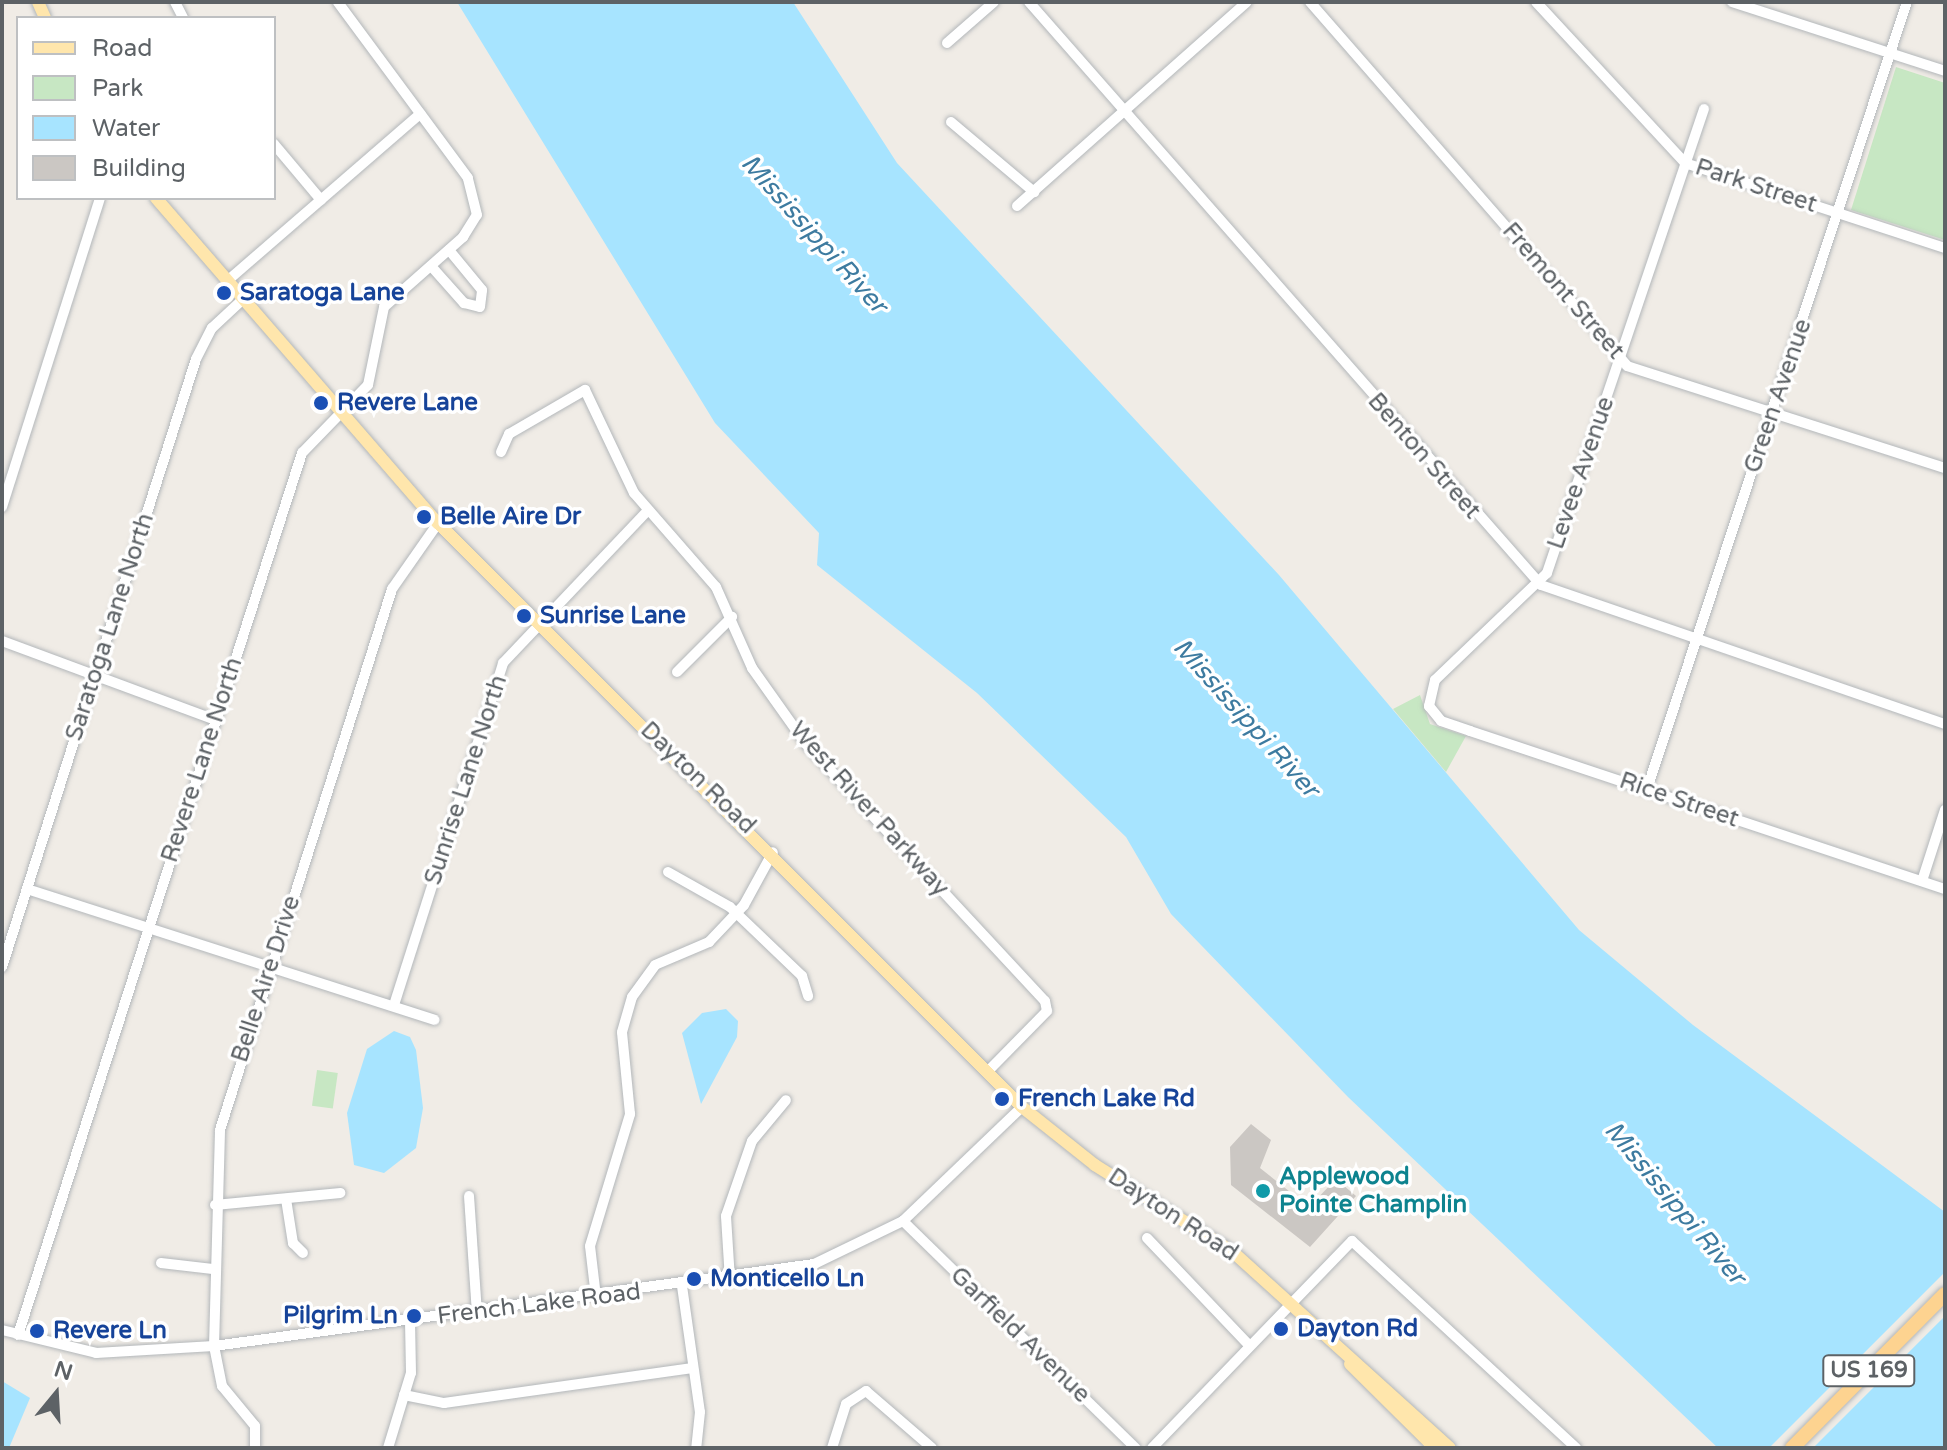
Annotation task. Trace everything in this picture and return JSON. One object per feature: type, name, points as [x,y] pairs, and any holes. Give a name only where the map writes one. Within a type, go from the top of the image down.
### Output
[{"type":"highway","name":"US 169","points":[[1792,1448],[1945,1294]]},
{"type":"main road","name":"Dayton Road","points":[[158,200],[337,412],[438,523],[773,852],[1022,1107],[1095,1165],[1233,1252],[1450,1448]]},
{"type":"main road","name":"Dayton Road","points":[[1290,1301],[1435,1448]]},
{"type":"street","points":[[226,282],[420,114],[338,2]]},
{"type":"street","points":[[947,43],[994,2]]},
{"type":"street","name":"Benton Street","points":[[1029,2],[1541,585],[1695,642],[1945,724]]},
{"type":"street","points":[[1017,206],[1247,2]]},
{"type":"street","name":"Fremont Street","points":[[1310,2],[1620,358],[1640,372],[1945,468]]},
{"type":"street","name":"Park Street","points":[[1536,2],[1685,163],[1945,248]]},
{"type":"street","points":[[1732,2],[1945,71]]},
{"type":"street","name":"Green Avenue","points":[[1647,789],[1907,2]]},
{"type":"street","name":"Levee Avenue","points":[[1428,695],[1435,680],[1541,585],[1704,109]]},
{"type":"street","name":"Revere Lane North","points":[[18,1335],[302,453],[374,373],[384,307],[463,237],[477,215],[475,190],[420,114]]},
{"type":"street","points":[[951,122],[1034,192]]},
{"type":"street","points":[[276,146],[321,200]]},
{"type":"street","points":[[2,507],[99,200]]},
{"type":"street","points":[[431,266],[464,303],[480,307],[482,290],[449,250]]},
{"type":"street","name":"Saratoga Lane North","points":[[2,967],[203,342],[242,300]]},
{"type":"street","name":"West River Parkway","points":[[501,452],[509,434],[585,390],[648,510],[716,587],[732,617],[752,668],[806,744],[1047,1011],[987,1072]]},
{"type":"street","name":"Sunrise Lane North","points":[[394,1005],[497,679],[538,621],[648,510]]},
{"type":"street","name":"Belle Aire Drive","points":[[255,1448],[255,1426],[222,1386],[214,1346],[215,1205],[223,1117],[392,589],[438,523]]},
{"type":"street","points":[[677,672],[732,617]]},
{"type":"street","points":[[2,641],[216,720]]},
{"type":"street","name":"Rice Street","points":[[1428,695],[1441,721],[1945,889]]},
{"type":"street","points":[[1922,881],[1945,810]]},
{"type":"street","points":[[596,1297],[590,1246],[630,1114],[622,1032],[632,997],[655,965],[700,949],[737,913],[773,852]]},
{"type":"street","points":[[668,872],[737,913],[802,976],[808,996]]},
{"type":"street","points":[[27,889],[434,1020]]},
{"type":"street","points":[[730,1280],[730,1203],[752,1141],[786,1100]]},
{"type":"street","name":"French Lake Road","points":[[2,1330],[96,1353],[214,1346],[730,1280],[847,1254],[903,1221],[1022,1107]]},
{"type":"street","points":[[215,1205],[340,1193]]},
{"type":"street","points":[[469,1196],[477,1312]]},
{"type":"street","points":[[286,1199],[293,1243],[303,1253]]},
{"type":"street","name":"Garfield Avenue","points":[[903,1221],[1136,1448]]},
{"type":"street","points":[[1147,1238],[1248,1344]]},
{"type":"street","points":[[1152,1448],[1290,1301],[1355,1241],[1576,1448]]},
{"type":"street","points":[[161,1263],[213,1269]]},
{"type":"street","points":[[682,1286],[693,1368],[696,1448]]},
{"type":"street","points":[[388,1448],[404,1395],[410,1320]]},
{"type":"street","points":[[404,1395],[444,1403],[693,1368]]},
{"type":"street","points":[[832,1448],[846,1404],[866,1391],[932,1448]]},
{"type":"green space","points":[[1896,67],[1945,83],[1945,240],[1851,210]]},
{"type":"green space","points":[[1420,695],[1430,724],[1466,736],[1446,772],[1393,709]]},
{"type":"green space","points":[[317,1070],[338,1073],[333,1109],[312,1106]]},
{"type":"water","name":"Mississippi River","points":[[457,2],[793,2],[897,163],[1279,575],[1579,930],[1693,1025],[1945,1212],[1945,1448],[1718,1448],[1348,1097],[1171,914],[1126,837],[977,693],[817,565],[819,533],[715,423]]},
{"type":"water","points":[[726,1009],[738,1021],[737,1037],[701,1104],[682,1033],[702,1013]]},
{"type":"water","points":[[394,1031],[410,1037],[416,1050],[423,1108],[416,1148],[384,1173],[354,1165],[347,1113],[367,1049]]},
{"type":"water","points":[[2,1381],[30,1398],[9,1448],[2,1448]]},
{"type":"pier","points":[[1945,1272],[1945,1316],[1813,1448],[1769,1448]]},
{"type":"building","name":"Applewood Pointe Champlin","points":[[1251,1124],[1271,1140],[1260,1168],[1309,1207],[1336,1179],[1356,1196],[1310,1247],[1231,1185],[1230,1147]]},
{"type":"place","name":"Saratoga Lane","points":[[224,293]]},
{"type":"place","name":"Revere Lane","points":[[321,403]]},
{"type":"place","name":"Belle Aire Dr","points":[[424,517]]},
{"type":"place","name":"Sunrise Lane","points":[[524,616]]},
{"type":"place","name":"French Lake Rd","points":[[1002,1099]]},
{"type":"place","name":"Applewood Pointe Champlin","points":[[1263,1191]]},
{"type":"place","name":"Monticello Ln","points":[[694,1279]]},
{"type":"place","name":"Pilgrim Ln","points":[[414,1316]]},
{"type":"place","name":"Dayton Rd","points":[[1281,1329]]},
{"type":"place","name":"Revere Ln","points":[[37,1331]]}]
